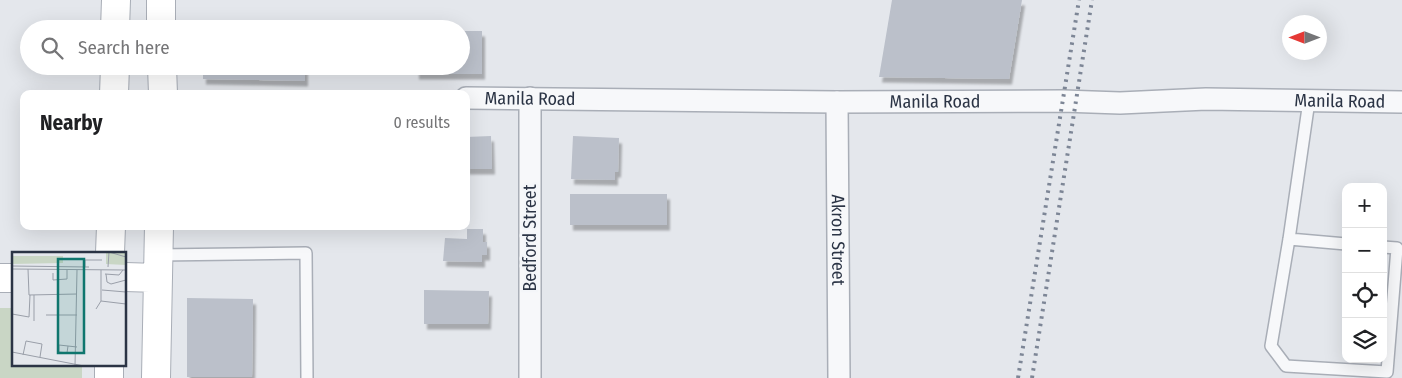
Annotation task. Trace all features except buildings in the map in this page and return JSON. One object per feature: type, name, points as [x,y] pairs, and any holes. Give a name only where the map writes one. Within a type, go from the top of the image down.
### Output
[{"type":"main road","points":[[115,20],[116,0]]},
{"type":"main road","points":[[161,0],[162,20]]},
{"type":"main road","points":[[114,90],[115,75]]},
{"type":"main road","points":[[162,75],[163,90]]},
{"type":"main road","points":[[110,252],[111,230]]},
{"type":"main road","points":[[156,378],[159,230]]},
{"type":"main road","points":[[126,277],[158,266]]},
{"type":"street","name":"Manila Road","points":[[470,98],[837,102],[1063,101],[1120,103],[1206,99],[1402,102]]},
{"type":"street","name":"Bedford Street","points":[[530,98],[530,378]]},
{"type":"street","name":"Akron Street","points":[[837,102],[839,378]]},
{"type":"lane","points":[[1308,101],[1290,239],[1272,346],[1286,366],[1387,372],[1397,248],[1387,247]]},
{"type":"lane","points":[[1290,239],[1342,244]]},
{"type":"lane","points":[[158,266],[306,254],[307,378]]},
{"type":"green space","points":[[0,308],[12,308],[12,366],[82,366],[82,378],[0,378]]},
{"type":"railway","points":[[1018,378],[1079,0]]},
{"type":"railway","points":[[1032,378],[1092,0]]}]
